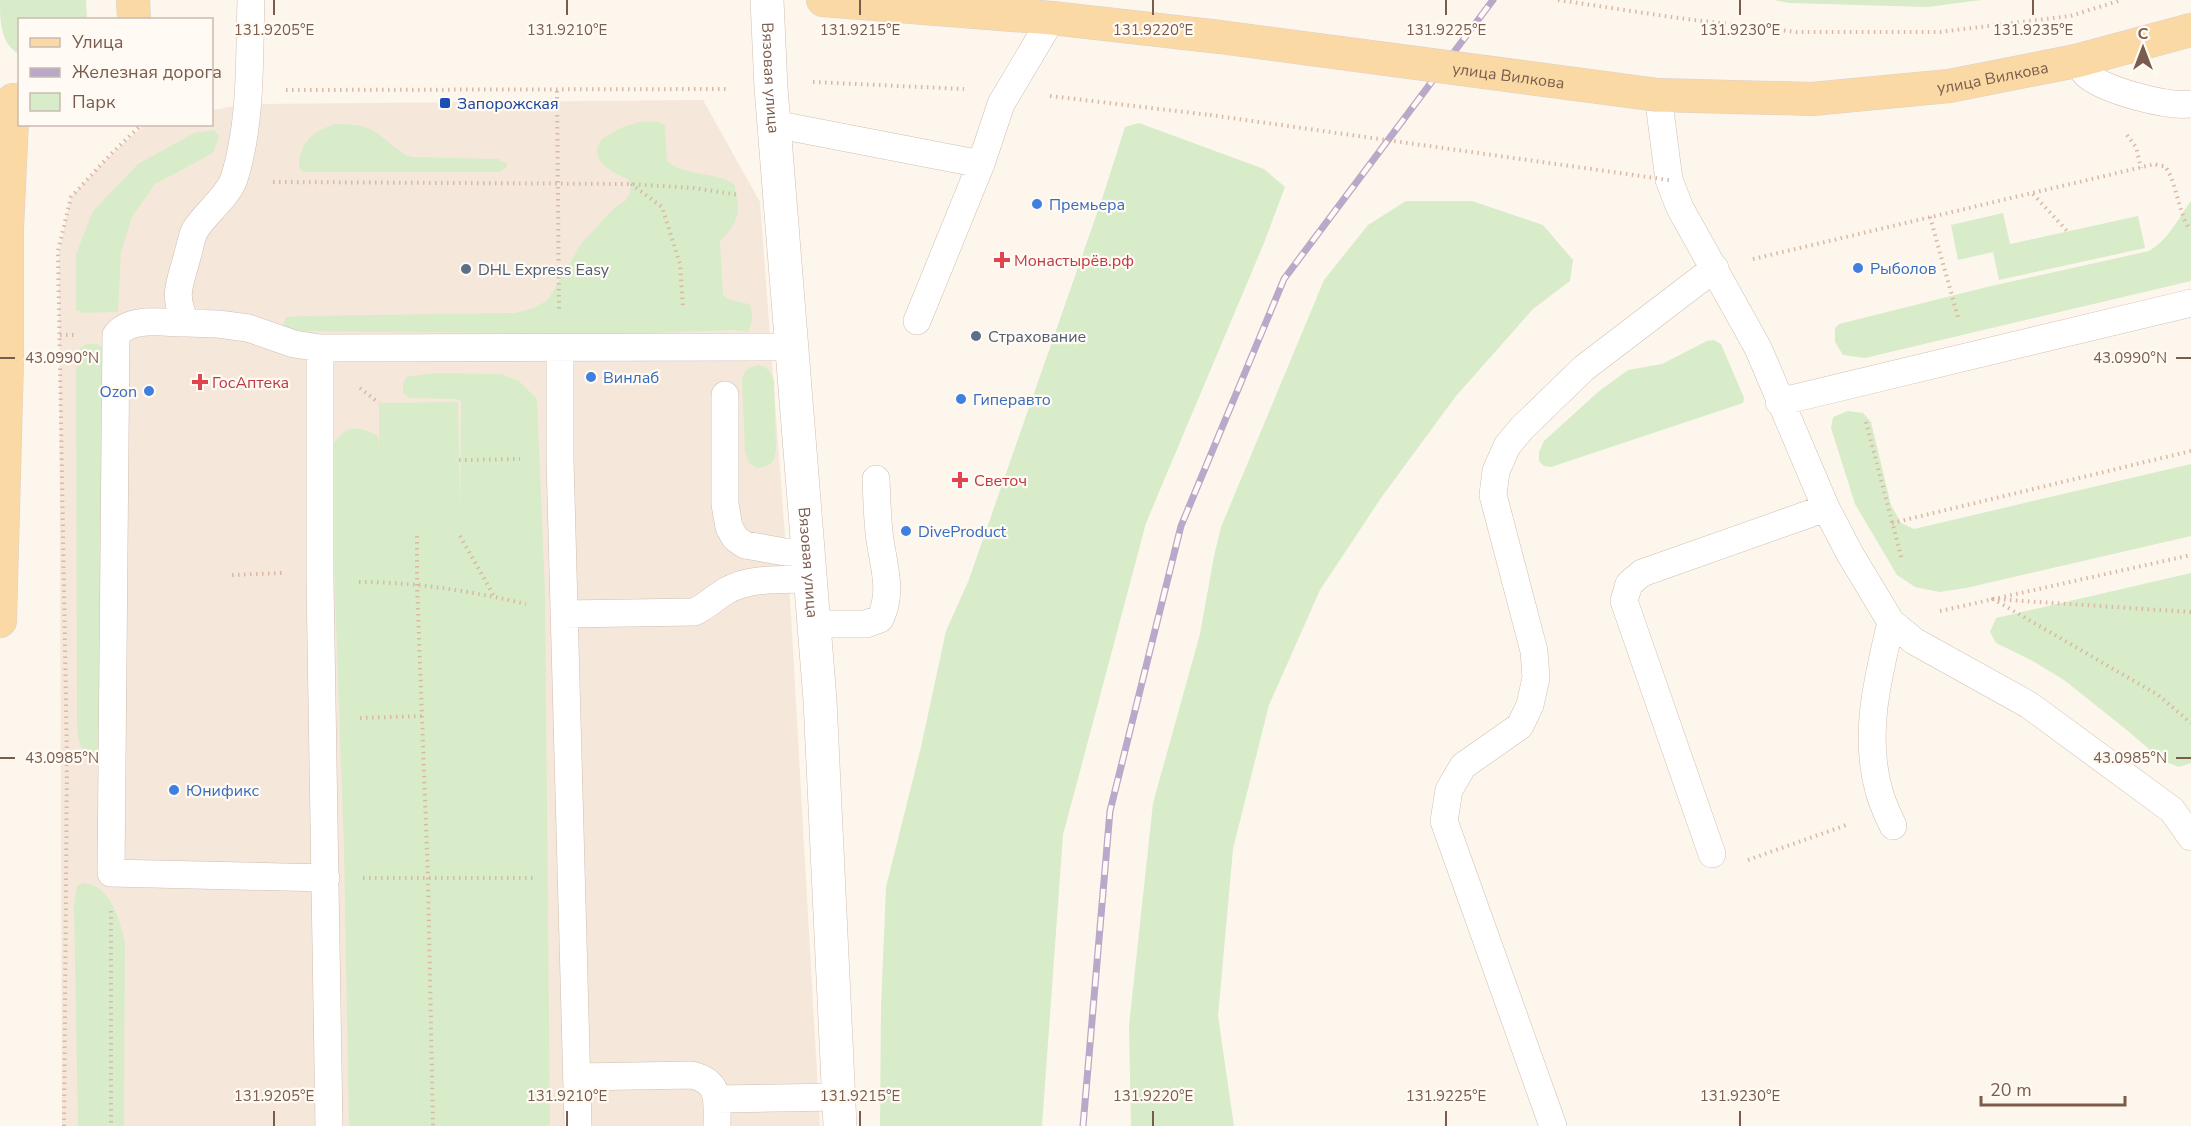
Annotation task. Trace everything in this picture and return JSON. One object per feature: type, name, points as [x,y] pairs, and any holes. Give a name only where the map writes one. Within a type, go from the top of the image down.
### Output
[{"type":"main road","points":[[134,18],[135,0]]},
{"type":"main road","name":"улица Вилкова","points":[[823,0],[1052,18],[1220,37],[1658,95],[1812,99],[1949,86],[2076,61],[2191,30]]},
{"type":"main road","points":[[0,621],[8,361],[11,98]]},
{"type":"street","name":"Вязовая улица","points":[[767,0],[774,124],[815,624],[839,1112]]},
{"type":"lane","points":[[186,323],[180,311],[177,289],[194,232],[233,182],[245,127],[251,0]]},
{"type":"lane","points":[[917,321],[981,164],[1001,104],[1052,18]]},
{"type":"lane","points":[[2076,61],[2086,75],[2109,86],[2151,100],[2191,104]]},
{"type":"lane","points":[[1658,95],[1669,180],[1680,208],[1758,348],[1826,508],[1850,554],[1891,622],[1914,641],[2029,705],[2069,736],[2181,803],[2191,837]]},
{"type":"lane","points":[[774,124],[981,164]]},
{"type":"lane","points":[[1553,1126],[1444,821],[1449,790],[1463,766],[1520,726],[1530,705],[1536,678],[1534,651],[1493,495],[1496,471],[1507,446],[1522,428],[1584,368],[1715,268]]},
{"type":"lane","points":[[1779,402],[2191,303]]},
{"type":"lane","points":[[326,878],[111,873],[116,335],[122,328],[131,324],[218,324],[248,328],[294,344],[320,348],[792,347]]},
{"type":"lane","points":[[320,348],[320,570],[329,1126]]},
{"type":"lane","points":[[560,348],[560,459],[578,1126]]},
{"type":"lane","points":[[725,395],[725,504],[729,527],[735,538],[746,545],[785,552],[810,565]]},
{"type":"lane","points":[[815,624],[866,624],[880,619],[886,608],[888,589],[880,540],[876,479]]},
{"type":"lane","points":[[1712,854],[1624,601],[1629,584],[1642,573],[1826,508]]},
{"type":"lane","points":[[565,614],[694,612],[704,608],[726,591],[810,565]]},
{"type":"lane","points":[[1891,622],[1877,684],[1871,751],[1880,794],[1893,826]]},
{"type":"lane","points":[[577,1077],[692,1076],[702,1078],[714,1089],[717,1099],[717,1126]]},
{"type":"lane","points":[[717,1099],[839,1112]]},
{"type":"path","points":[[1558,0],[1678,18],[1796,32],[1940,32],[2070,16],[2122,0]]},
{"type":"path","points":[[557,91],[559,296]]},
{"type":"path","points":[[1210,115],[1669,180]]},
{"type":"path","points":[[64,1126],[67,761],[58,251],[71,197],[140,126]]},
{"type":"path","points":[[2119,131],[2129,136],[2136,147],[2141,168]]},
{"type":"path","points":[[1715,268],[2155,164],[2163,166],[2170,173],[2182,218],[2191,228]]},
{"type":"path","points":[[233,182],[630,184],[694,188],[781,201]]},
{"type":"path","points":[[630,184],[662,207],[680,264],[686,348]]},
{"type":"path","points":[[2033,193],[2068,232]]},
{"type":"path","points":[[1930,217],[1969,356]]},
{"type":"path","points":[[1856,384],[1892,523],[2191,451]]},
{"type":"path","points":[[459,460],[496,460]]},
{"type":"path","points":[[417,536],[433,1126]]},
{"type":"path","points":[[378,582],[417,584],[494,596],[460,536]]},
{"type":"path","points":[[1891,622],[2191,555]]},
{"type":"path","points":[[232,575],[284,573]]},
{"type":"path","points":[[1993,599],[2191,612]]},
{"type":"path","points":[[1993,599],[2157,695],[2191,723]]},
{"type":"path","points":[[370,718],[422,716]]},
{"type":"path","points":[[1712,854],[1723,862],[1740,864],[1849,824],[1880,794]]},
{"type":"path","points":[[111,873],[111,1126]]},
{"type":"path","points":[[360,878],[512,878]]},
{"type":"shaded area","points":[[703,100],[760,202],[791,615],[820,1126],[62,1126],[59,251],[71,197],[143,126],[213,126],[213,110],[248,104]]},
{"type":"green space","points":[[0,0],[86,0],[87,18],[18,18],[18,53],[8,44],[1,23]]},
{"type":"green space","points":[[1774,0],[1981,0],[1928,7],[1789,3]]},
{"type":"green space","points":[[640,122],[658,122],[665,125],[667,161],[683,170],[718,177],[734,184],[738,201],[737,215],[732,227],[720,241],[723,295],[730,300],[749,304],[752,318],[748,332],[736,330],[618,334],[291,331],[283,326],[286,317],[302,316],[515,313],[534,308],[548,300],[581,244],[614,208],[625,201],[630,193],[631,186],[628,179],[609,169],[598,157],[599,143],[606,136],[623,127]]},
{"type":"green space","points":[[1139,123],[1264,169],[1285,187],[1264,243],[1146,523],[1063,835],[1042,1126],[880,1126],[881,1007],[886,887],[921,747],[946,631],[968,582],[1125,127]]},
{"type":"green space","points":[[335,124],[351,124],[367,128],[402,153],[412,157],[498,159],[507,164],[506,168],[500,172],[303,172],[299,168],[301,151],[308,139]]},
{"type":"green space","points":[[214,130],[219,136],[213,153],[155,184],[132,217],[121,252],[118,312],[83,313],[76,310],[76,254],[93,211],[138,164],[194,133]]},
{"type":"green space","points":[[1406,201],[1472,201],[1543,225],[1573,260],[1570,281],[1533,309],[1456,396],[1381,498],[1320,590],[1269,705],[1233,849],[1218,1016],[1234,1126],[1131,1126],[1129,1026],[1153,803],[1200,634],[1221,527],[1324,280],[1368,225]]},
{"type":"green space","points":[[2191,201],[2191,281],[1865,358],[1843,355],[1835,342],[1835,328],[1839,324],[1987,287],[2149,251],[2168,234]]},
{"type":"green space","points":[[2003,213],[2010,244],[2138,216],[2145,248],[1999,280],[1993,252],[1958,260],[1951,225]]},
{"type":"green space","points":[[1714,340],[1721,344],[1744,398],[1743,403],[1551,467],[1544,466],[1539,461],[1539,452],[1544,441],[1598,392],[1628,370],[1662,364],[1707,341]]},
{"type":"green space","points":[[87,344],[97,344],[105,348],[99,748],[90,756],[81,747],[77,726],[76,370],[80,348]]},
{"type":"green space","points":[[758,365],[768,370],[774,380],[776,449],[771,463],[757,468],[750,464],[745,453],[742,380],[747,369]]},
{"type":"green space","points":[[433,373],[501,374],[519,381],[537,399],[545,592],[550,1126],[349,1126],[344,851],[330,450],[340,436],[356,428],[378,436],[379,449],[379,403],[458,402],[460,513],[461,401],[410,398],[403,393],[406,377]]},
{"type":"green space","points":[[1848,411],[1863,413],[1871,422],[1891,505],[1901,523],[1914,529],[2191,464],[2191,536],[1966,588],[1939,592],[1915,587],[1897,575],[1855,504],[1831,428],[1833,417]]},
{"type":"green space","points":[[2191,573],[2191,763],[2179,767],[2163,761],[2064,680],[1996,643],[1990,632],[1996,618]]},
{"type":"green space","points":[[83,883],[100,889],[107,896],[117,914],[125,942],[124,1126],[78,1126],[74,905],[77,886]]},
{"type":"railway","points":[[1083,1126],[1110,811],[1181,526],[1284,279],[1493,0]]},
{"type":"place","name":"Запорожская","points":[[445,103]]},
{"type":"place","name":"Премьера","points":[[1037,204]]},
{"type":"place","name":"Монастырёв.рф","points":[[1002,260]]},
{"type":"place","name":"Рыболов","points":[[1858,268]]},
{"type":"place","name":"DHL Express Easy","points":[[466,269]]},
{"type":"place","name":"Страхование","points":[[976,336]]},
{"type":"place","name":"Винлаб","points":[[591,377]]},
{"type":"place","name":"ГосАптека","points":[[200,382]]},
{"type":"place","name":"Ozon","points":[[149,391]]},
{"type":"place","name":"Гиперавто","points":[[961,399]]},
{"type":"place","name":"Светоч","points":[[960,480]]},
{"type":"place","name":"DiveProduct","points":[[906,531]]},
{"type":"place","name":"Юнификс","points":[[174,790]]}]
